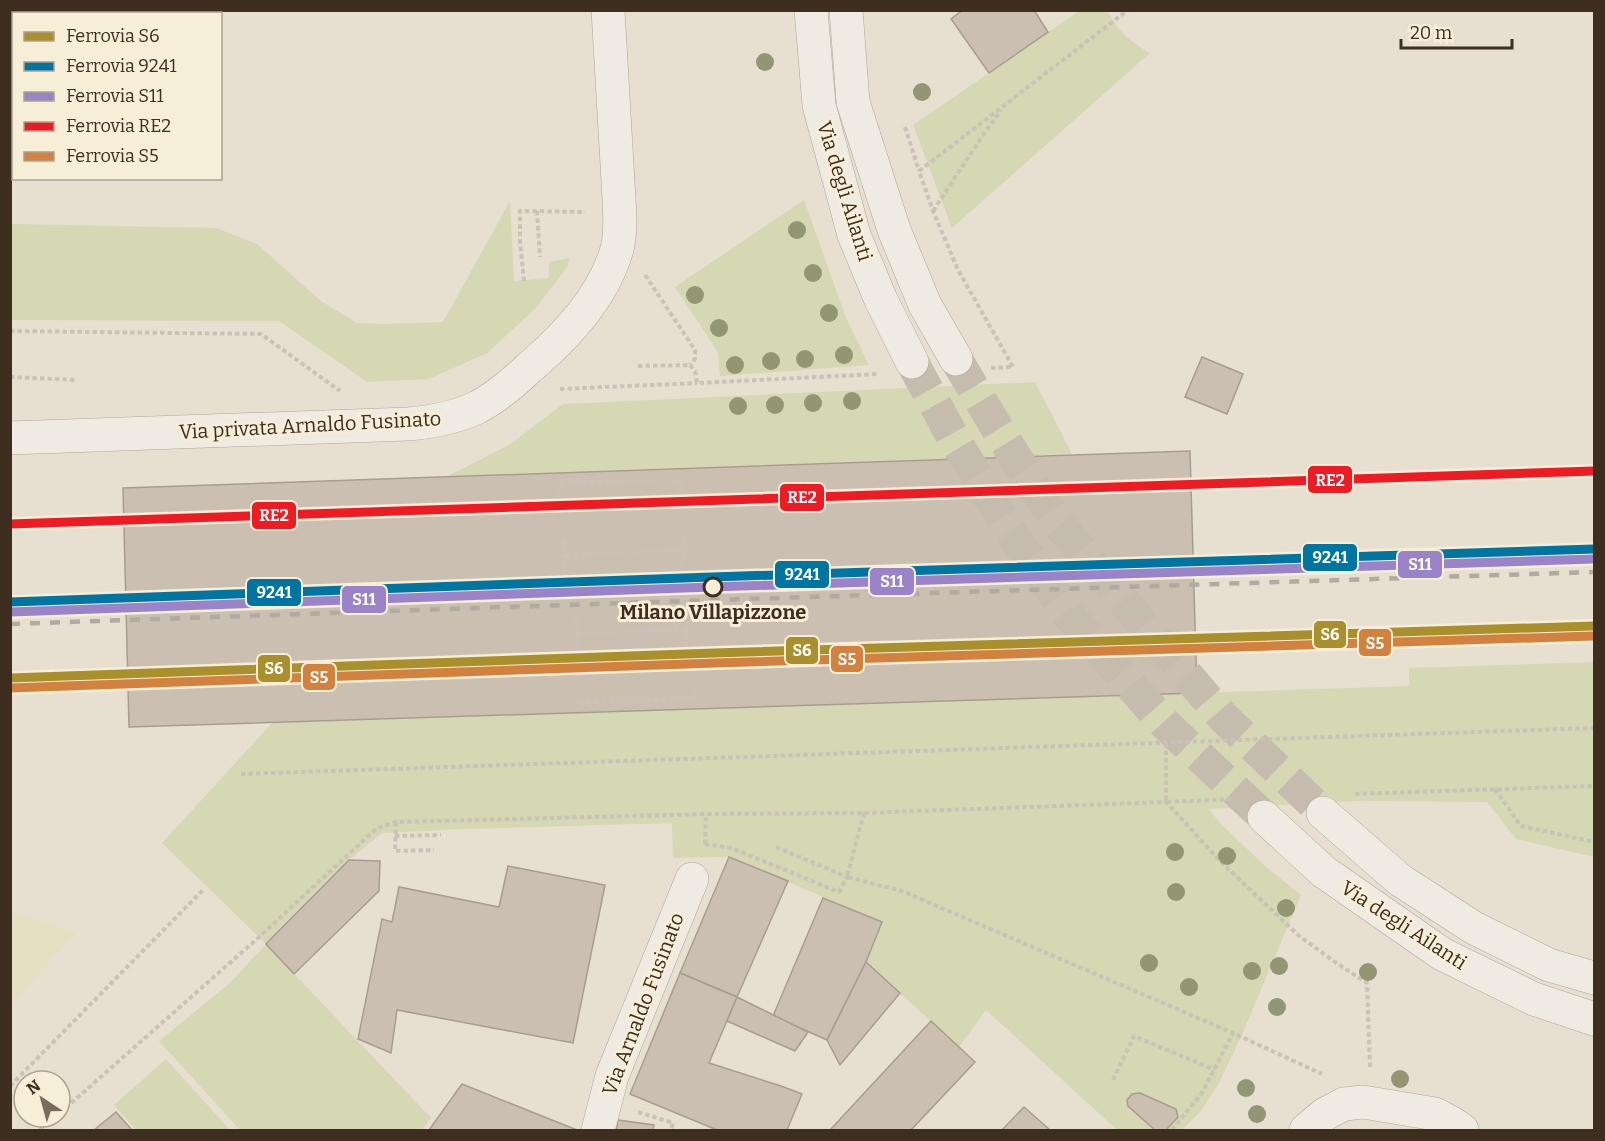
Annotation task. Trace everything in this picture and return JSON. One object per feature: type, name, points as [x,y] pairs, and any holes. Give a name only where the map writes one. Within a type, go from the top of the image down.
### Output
[{"type":"street","name":"Via privata Arnaldo Fusinato","points":[[10,438],[408,424],[446,419],[491,400],[558,341],[584,313],[612,263],[617,247],[619,199],[608,10]]},
{"type":"street","name":"Via degli Ailanti","points":[[811,10],[819,105],[854,235],[881,300],[912,362]]},
{"type":"street","name":"Via degli Ailanti","points":[[846,10],[853,102],[894,230],[926,305],[956,359]]},
{"type":"street","name":"Via degli Ailanti","points":[[1323,813],[1400,880],[1474,928],[1549,965],[1594,978]]},
{"type":"street","name":"Via degli Ailanti","points":[[1264,817],[1324,872],[1442,954],[1534,999],[1594,1019]]},
{"type":"street","name":"Via Arnaldo Fusinato","points":[[598,1131],[612,1076],[692,879]]},
{"type":"street","points":[[1306,1131],[1325,1114],[1344,1104],[1363,1102],[1435,1114],[1461,1131]]},
{"type":"path","points":[[933,211],[1005,105]]},
{"type":"path","points":[[904,127],[920,171]]},
{"type":"path","points":[[524,280],[520,211],[588,212],[619,229],[644,273],[694,350],[695,360],[690,365],[638,366]]},
{"type":"path","points":[[537,211],[540,257]]},
{"type":"path","points":[[10,331],[261,334],[343,393]]},
{"type":"path","points":[[10,377],[78,380]]},
{"type":"path","points":[[551,390],[697,383]]},
{"type":"path","points":[[560,497],[559,483],[680,480],[680,493]]},
{"type":"path","points":[[682,569],[685,535]]},
{"type":"path","points":[[565,539],[565,574]]},
{"type":"path","points":[[566,555],[684,550]]},
{"type":"path","points":[[686,647],[687,612]]},
{"type":"path","points":[[576,616],[577,650]]},
{"type":"path","points":[[577,634],[687,629]]},
{"type":"path","points":[[576,690],[576,702],[588,702],[695,698],[694,686]]},
{"type":"path","points":[[241,774],[1594,728]]},
{"type":"path","points":[[1166,742],[1166,802],[1222,862],[1298,935],[1368,983],[1371,1071]]},
{"type":"path","points":[[1354,794],[1594,786]]},
{"type":"path","points":[[1495,789],[1521,826],[1594,842]]},
{"type":"path","points":[[72,1102],[258,938],[377,828],[396,822],[706,814],[864,813],[1237,799]]},
{"type":"path","points":[[705,844],[732,848],[839,892],[846,877],[864,813]]},
{"type":"path","points":[[692,879],[705,844],[706,814]]},
{"type":"path","points":[[396,822],[395,851],[434,850]]},
{"type":"path","points":[[395,836],[441,835]]},
{"type":"path","points":[[776,847],[846,877],[902,891],[1233,1033],[1328,1077]]},
{"type":"path","points":[[10,1086],[203,890]]},
{"type":"path","points":[[1172,1131],[1202,1093],[1233,1033]]},
{"type":"path","points":[[1113,1080],[1134,1036],[1215,1071]]},
{"type":"shaded area","points":[[10,911],[76,933],[11,1003]]},
{"type":"green space","points":[[1079,11],[1108,11],[1126,36],[1150,53],[952,228],[913,125]]},
{"type":"green space","points":[[804,200],[846,318],[869,365],[720,376],[718,352],[675,287]]},
{"type":"green space","points":[[510,201],[514,281],[549,278],[549,262],[569,258],[568,266],[535,309],[487,353],[429,379],[367,382],[279,321],[11,320],[11,224],[216,228],[257,244],[321,301],[357,323],[443,322]]},
{"type":"green space","points":[[1035,382],[1072,454],[448,476],[509,445],[563,404]]},
{"type":"green space","points":[[1594,662],[1594,857],[1516,839],[1487,802],[1359,801],[1209,809],[1220,823],[1265,866],[1301,895],[1241,1037],[1218,1085],[1201,1111],[1182,1130],[1117,1130],[986,1010],[959,1047],[866,962],[882,922],[729,857],[673,858],[672,823],[382,833],[349,860],[266,944],[162,843],[272,723],[1409,686],[1409,668]]},
{"type":"green space","points":[[266,944],[431,1118],[422,1130],[240,1130],[159,1041],[230,983]]},
{"type":"green space","points":[[166,1059],[230,1130],[136,1130],[114,1105]]},
{"type":"building","points":[[963,10],[1034,10],[1048,32],[989,73],[951,19]]},
{"type":"building","points":[[1202,357],[1243,374],[1227,414],[1185,397]]},
{"type":"building","points":[[1190,451],[1197,693],[129,727],[123,488]]},
{"type":"building","points":[[729,857],[788,881],[737,997],[680,973]]},
{"type":"building","points":[[349,860],[380,861],[379,891],[294,974],[266,944]]},
{"type":"building","points":[[508,866],[605,885],[573,1043],[397,1010],[391,1053],[358,1039],[382,919],[392,922],[399,887],[499,907]]},
{"type":"building","points":[[823,898],[882,922],[866,962],[827,1040],[773,1016]]},
{"type":"building","points":[[866,962],[900,993],[840,1065],[827,1040]]},
{"type":"building","points":[[680,973],[737,997],[709,1063],[802,1094],[787,1130],[717,1130],[630,1094]]},
{"type":"building","points":[[737,997],[808,1032],[795,1051],[727,1021]]},
{"type":"building","points":[[931,1021],[975,1062],[911,1130],[830,1130]]},
{"type":"building","points":[[462,1084],[577,1130],[429,1130]]},
{"type":"building","points":[[1140,1093],[1176,1109],[1178,1117],[1166,1130],[1155,1130],[1128,1106],[1127,1100],[1132,1094]]},
{"type":"building","points":[[1024,1107],[1050,1130],[1002,1130]]},
{"type":"building","points":[[116,1112],[132,1130],[94,1130]]},
{"type":"building","points":[[618,1120],[654,1125],[653,1130],[616,1130]]},
{"type":"tunnel","points":[[956,359],[1054,518],[1223,717],[1323,813]]},
{"type":"tunnel","points":[[912,362],[954,439],[1003,520],[1068,614],[1164,723],[1264,817]]},
{"type":"railway","points":[[10,624],[1594,572]]},
{"type":"rail line","name":"RE2","points":[[10,524],[1594,471]]},
{"type":"rail line","name":"9241","points":[[10,602],[1594,549]]},
{"type":"rail line","name":"S11","points":[[10,612],[1594,559]]},
{"type":"rail line","name":"S6","points":[[10,678],[715,653],[1594,626]]},
{"type":"rail line","name":"S5","points":[[10,688],[715,663],[1594,636]]},
{"type":"place","name":"Milano Villapizzone","points":[[713,587]]}]
